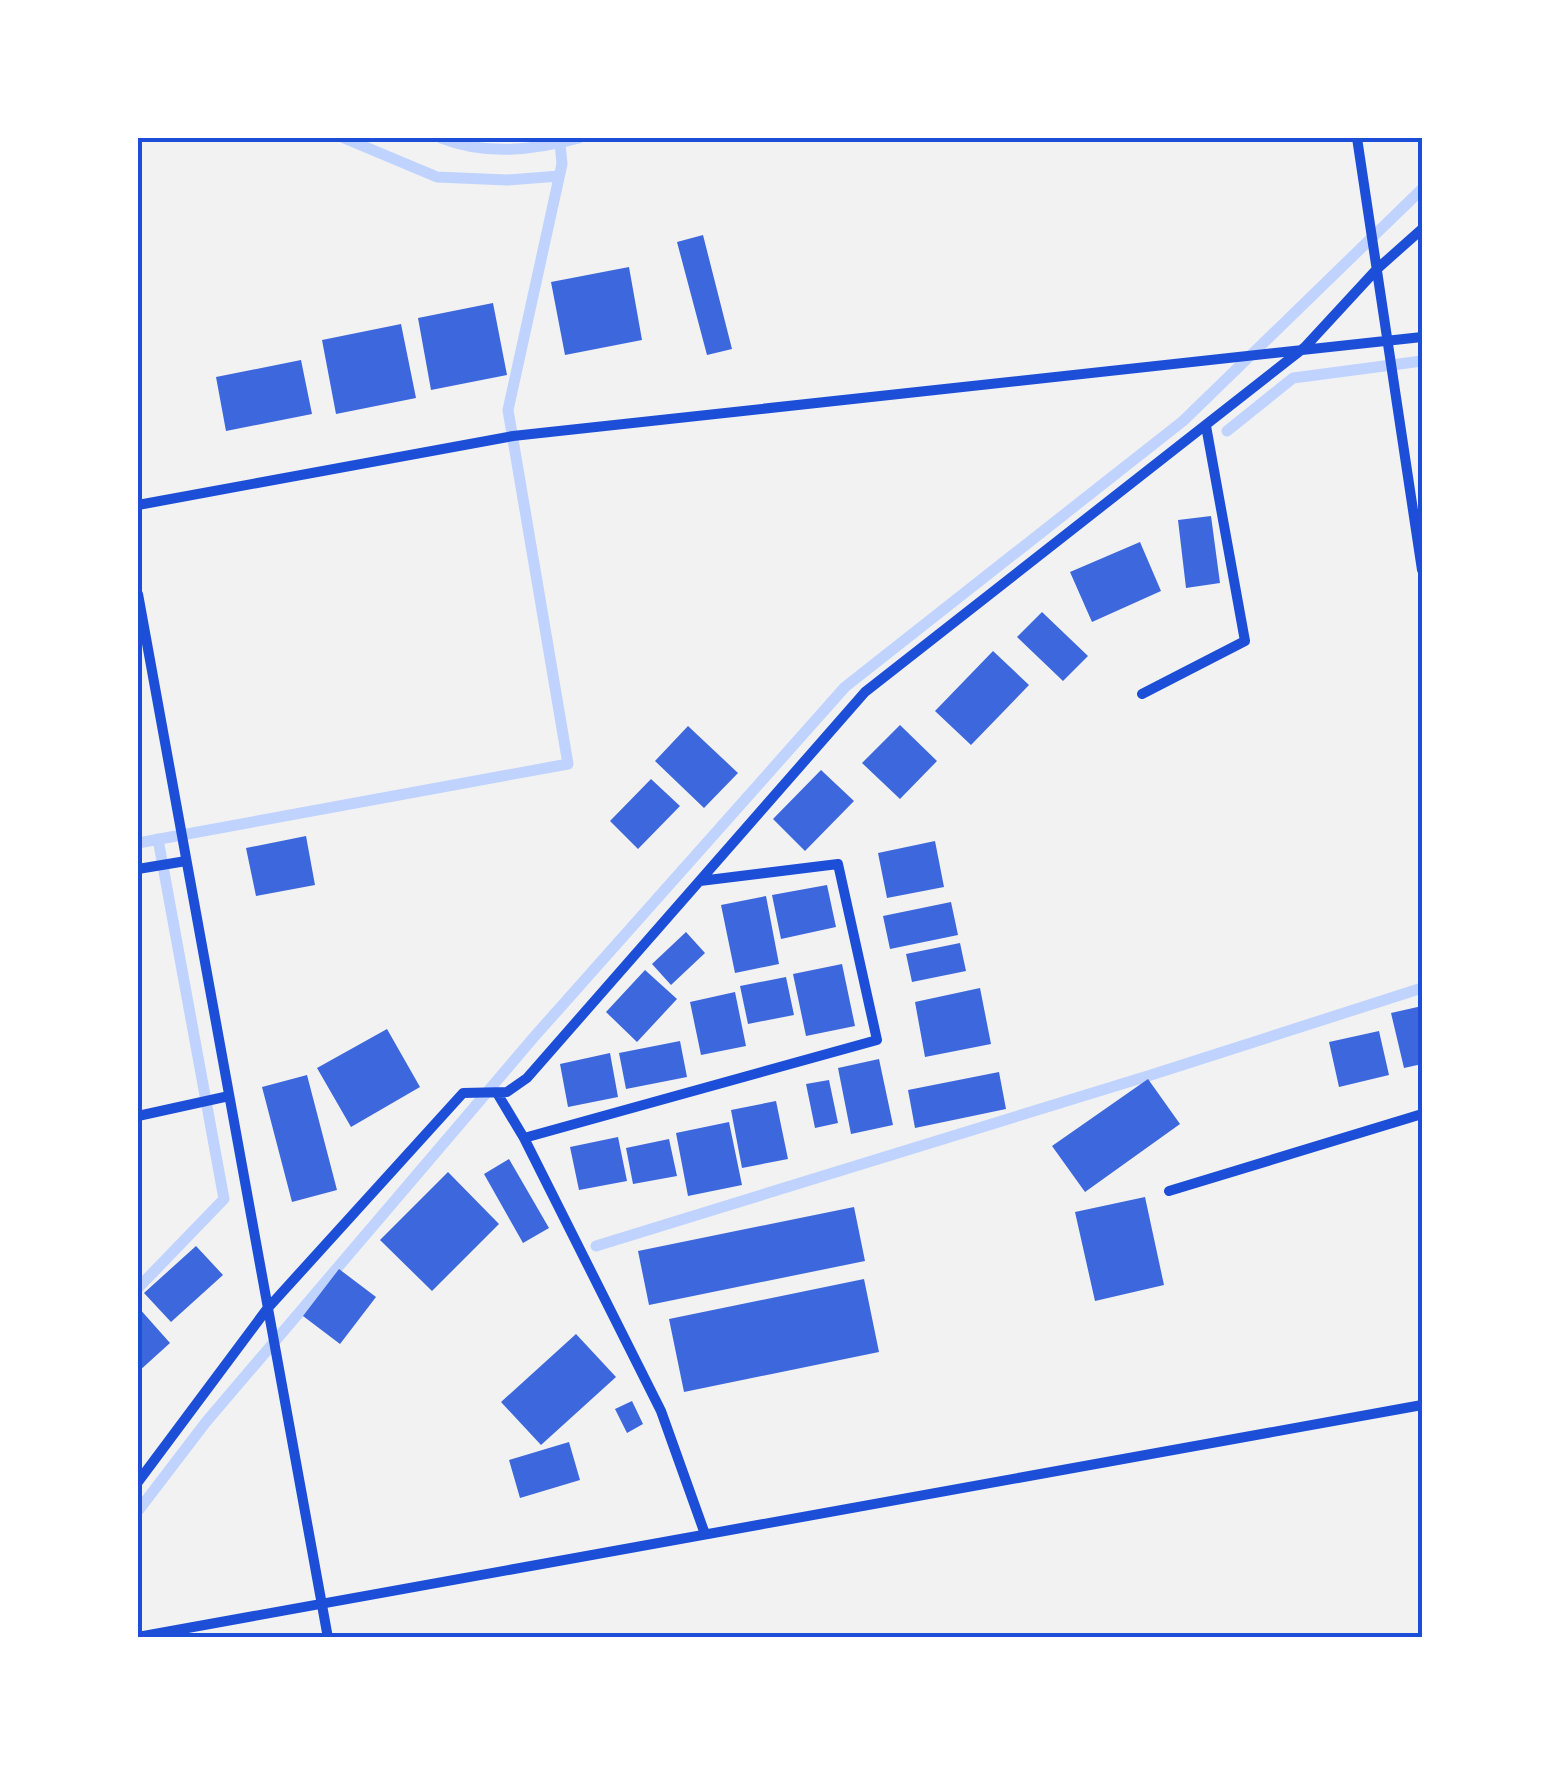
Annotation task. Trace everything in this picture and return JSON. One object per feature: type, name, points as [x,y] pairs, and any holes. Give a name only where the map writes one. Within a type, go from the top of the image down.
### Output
[{"type":"street","points":[[1357,138],[1422,570]]},
{"type":"street","points":[[138,1482],[268,1309],[463,1093],[506,1092],[528,1078],[866,692],[1306,348],[1377,269],[1422,229]]},
{"type":"street","points":[[138,505],[512,436],[1422,337]]},
{"type":"street","points":[[1142,694],[1245,641],[1206,426]]},
{"type":"street","points":[[138,594],[328,1638]]},
{"type":"street","points":[[138,869],[186,861]]},
{"type":"street","points":[[524,1138],[877,1040],[838,864],[699,882]]},
{"type":"street","points":[[497,1094],[524,1138],[661,1411],[705,1534]]},
{"type":"street","points":[[138,1116],[229,1096]]},
{"type":"street","points":[[1169,1191],[1422,1114]]},
{"type":"street","points":[[138,1637],[1422,1405]]},
{"type":"building","points":[[703,235],[732,349],[707,355],[677,242]]},
{"type":"building","points":[[629,267],[642,340],[565,355],[551,282]]},
{"type":"building","points":[[493,303],[507,375],[431,390],[418,318]]},
{"type":"building","points":[[401,324],[416,398],[336,414],[322,340]]},
{"type":"building","points":[[301,360],[312,414],[226,431],[216,377]]},
{"type":"building","points":[[1211,516],[1220,583],[1186,588],[1178,520]]},
{"type":"building","points":[[1140,542],[1161,591],[1092,622],[1070,572]]},
{"type":"building","points":[[1042,612],[1088,656],[1063,681],[1017,637]]},
{"type":"building","points":[[993,651],[1029,685],[971,745],[935,711]]},
{"type":"building","points":[[900,725],[937,761],[900,799],[862,763]]},
{"type":"building","points":[[688,726],[738,773],[704,808],[655,761]]},
{"type":"building","points":[[821,770],[854,801],[805,851],[773,819]]},
{"type":"building","points":[[651,779],[680,806],[638,849],[610,821]]},
{"type":"building","points":[[306,836],[315,885],[256,896],[246,848]]},
{"type":"building","points":[[935,841],[944,887],[887,898],[878,853]]},
{"type":"building","points":[[827,885],[836,927],[781,939],[772,895]]},
{"type":"building","points":[[766,896],[779,964],[735,973],[721,905]]},
{"type":"building","points":[[951,902],[958,935],[890,949],[883,916]]},
{"type":"building","points":[[686,932],[705,953],[671,985],[652,964]]},
{"type":"building","points":[[960,943],[966,971],[912,982],[906,954]]},
{"type":"building","points":[[842,964],[855,1026],[806,1036],[793,974]]},
{"type":"building","points":[[645,970],[677,999],[637,1042],[606,1012]]},
{"type":"building","points":[[786,977],[794,1015],[748,1024],[740,986]]},
{"type":"building","points":[[980,988],[991,1044],[925,1057],[915,1002]]},
{"type":"building","points":[[735,992],[746,1046],[701,1055],[690,1002]]},
{"type":"building","points":[[1422,1006],[1422,1064],[1404,1068],[1391,1013]]},
{"type":"building","points":[[387,1029],[420,1087],[351,1127],[317,1068]]},
{"type":"building","points":[[1379,1031],[1389,1075],[1339,1087],[1329,1042]]},
{"type":"building","points":[[680,1041],[687,1077],[626,1089],[619,1053]]},
{"type":"building","points":[[610,1053],[618,1097],[568,1107],[560,1064]]},
{"type":"building","points":[[879,1059],[893,1125],[851,1134],[838,1068]]},
{"type":"building","points":[[999,1072],[1006,1109],[915,1128],[908,1090]]},
{"type":"building","points":[[307,1075],[337,1190],[292,1202],[262,1087]]},
{"type":"building","points":[[1148,1079],[1180,1124],[1085,1192],[1052,1146]]},
{"type":"building","points":[[829,1080],[838,1123],[815,1128],[806,1084]]},
{"type":"building","points":[[776,1101],[788,1159],[742,1168],[731,1110]]},
{"type":"building","points":[[729,1122],[742,1185],[688,1196],[676,1133]]},
{"type":"building","points":[[618,1137],[627,1181],[579,1190],[570,1147]]},
{"type":"building","points":[[669,1139],[677,1176],[633,1184],[626,1148]]},
{"type":"building","points":[[509,1159],[549,1228],[523,1243],[484,1174]]},
{"type":"building","points":[[448,1172],[499,1224],[432,1291],[380,1240]]},
{"type":"building","points":[[1145,1197],[1164,1285],[1095,1301],[1075,1212]]},
{"type":"building","points":[[854,1207],[865,1261],[649,1305],[638,1251]]},
{"type":"building","points":[[196,1246],[223,1275],[171,1322],[144,1293]]},
{"type":"building","points":[[339,1269],[376,1297],[340,1344],[303,1316]]},
{"type":"building","points":[[864,1279],[879,1352],[684,1392],[669,1319]]},
{"type":"building","points":[[138,1307],[170,1343],[138,1372]]},
{"type":"building","points":[[576,1334],[616,1377],[541,1445],[501,1402]]},
{"type":"building","points":[[632,1401],[643,1424],[627,1433],[615,1409]]},
{"type":"building","points":[[569,1442],[580,1480],[520,1498],[509,1460]]},
{"type":"waterway","points":[[344,138],[437,177],[507,180],[559,176]]},
{"type":"waterway","points":[[441,138],[493,149],[545,146],[579,138]]},
{"type":"waterway","points":[[138,843],[568,764],[508,410],[562,164],[560,143]]},
{"type":"waterway","points":[[138,1511],[206,1422],[534,1037],[845,687],[1183,421],[1422,189]]},
{"type":"waterway","points":[[1227,431],[1293,378],[1422,361]]},
{"type":"waterway","points":[[138,1288],[224,1199],[158,839]]},
{"type":"waterway","points":[[596,1246],[1422,988]]}]
